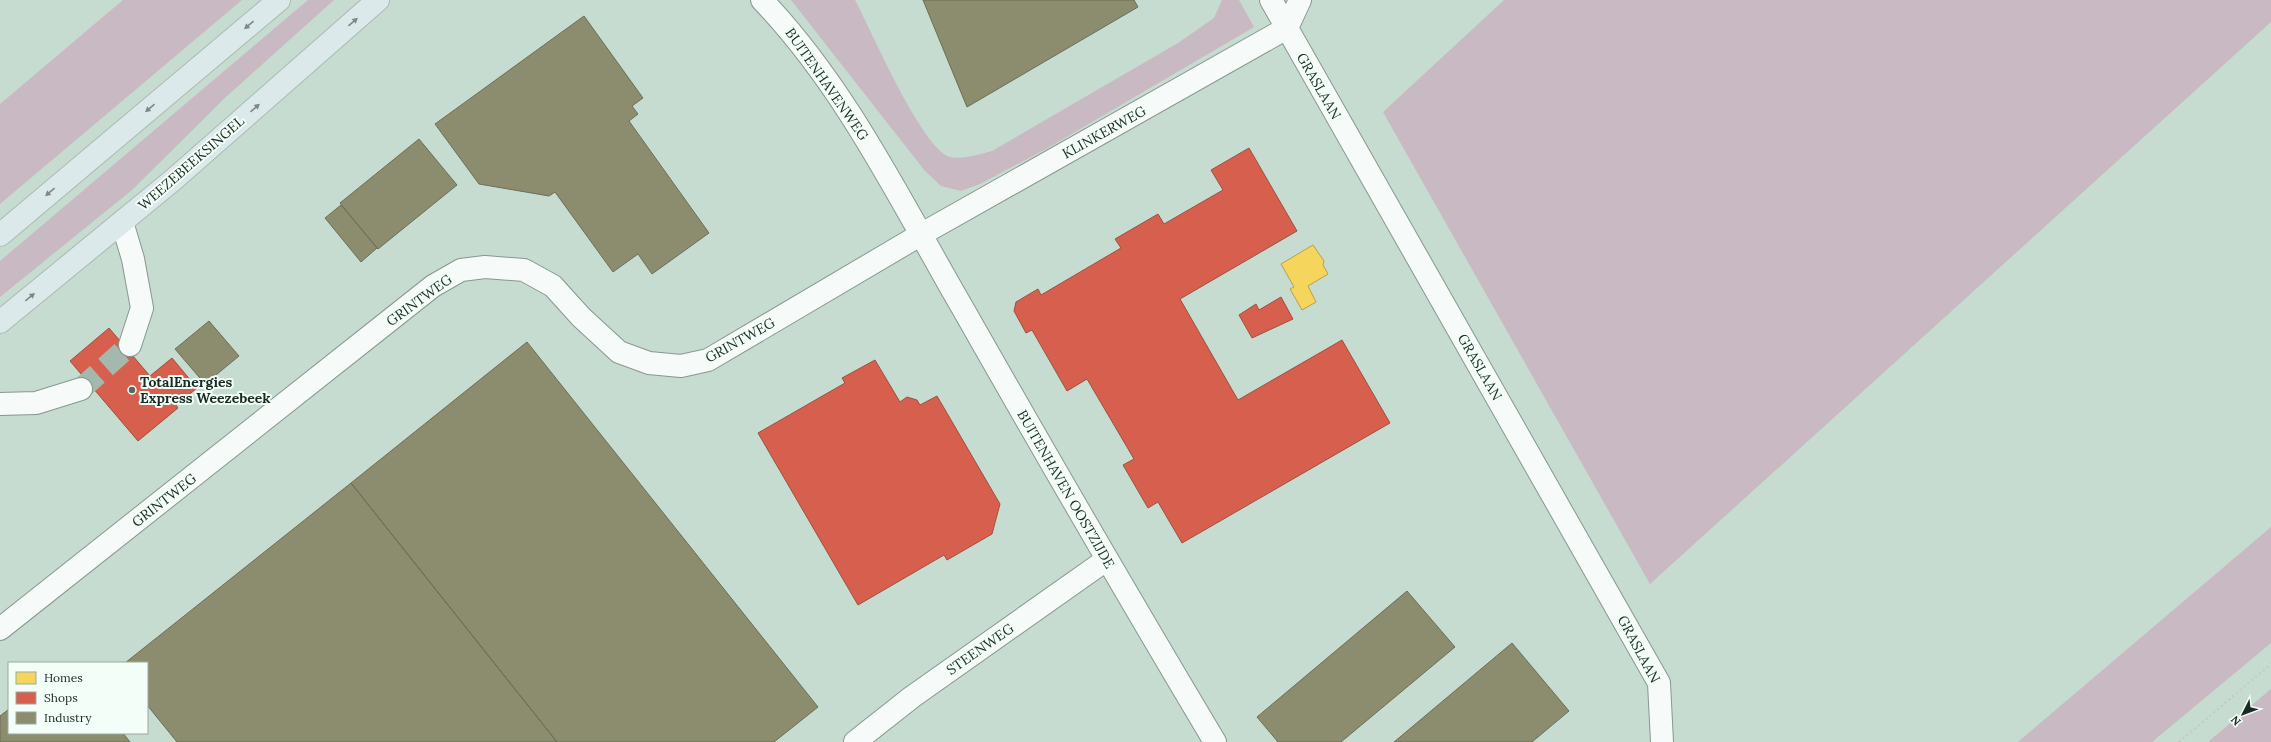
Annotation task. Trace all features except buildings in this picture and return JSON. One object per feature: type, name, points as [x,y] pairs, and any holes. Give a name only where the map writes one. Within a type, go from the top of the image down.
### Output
[{"type":"main road","points":[[0,235],[279,0]]},
{"type":"main road","name":"WEEZEBEEKSINGEL","points":[[0,322],[122,222],[378,0]]},
{"type":"street","name":"BUITENHAVENWEG","points":[[762,0],[782,20],[860,126],[920,235]]},
{"type":"street","name":"GRASLAAN","points":[[1271,0],[1659,683],[1662,742]]},
{"type":"street","points":[[1287,28],[1300,0]]},
{"type":"street","name":"KLINKERWEG","points":[[920,235],[1287,28]]},
{"type":"street","points":[[122,222],[133,259],[142,308],[130,345]]},
{"type":"street","name":"BUITENHAVEN OOSTZIJDE","points":[[920,235],[1106,560],[1215,742]]},
{"type":"street","name":"GRINTWEG","points":[[0,629],[433,286],[461,270],[484,267],[524,270],[553,286],[581,317],[618,352],[649,363],[681,366],[708,360],[920,235]]},
{"type":"street","points":[[0,404],[36,403],[80,389]]},
{"type":"street","name":"STEENWEG","points":[[856,742],[912,697],[1106,560]]},
{"type":"path","points":[[2179,742],[2271,664]]},
{"type":"shaded area","points":[[123,0],[242,0],[0,204],[0,104]]},
{"type":"shaded area","points":[[308,0],[334,0],[227,96],[132,190],[0,297],[0,261]]},
{"type":"shaded area","points":[[791,0],[855,0],[912,112],[939,149],[950,157],[955,158],[992,151],[1178,43],[1214,18],[1222,0],[1239,0],[1254,27],[1046,149],[980,184],[961,191],[941,186],[925,171]]},
{"type":"shaded area","points":[[1504,0],[2271,0],[2271,22],[1650,584],[1383,112]]},
{"type":"shaded area","points":[[2271,527],[2271,643],[2152,742],[2018,742]]},
{"type":"shaded area","points":[[2271,689],[2271,742],[2208,742]]},
{"type":"tunnel","points":[[81,389],[130,345]]},
{"type":"place","name":"TotalEnergies Express Weezebeek","points":[[132,390]]}]
